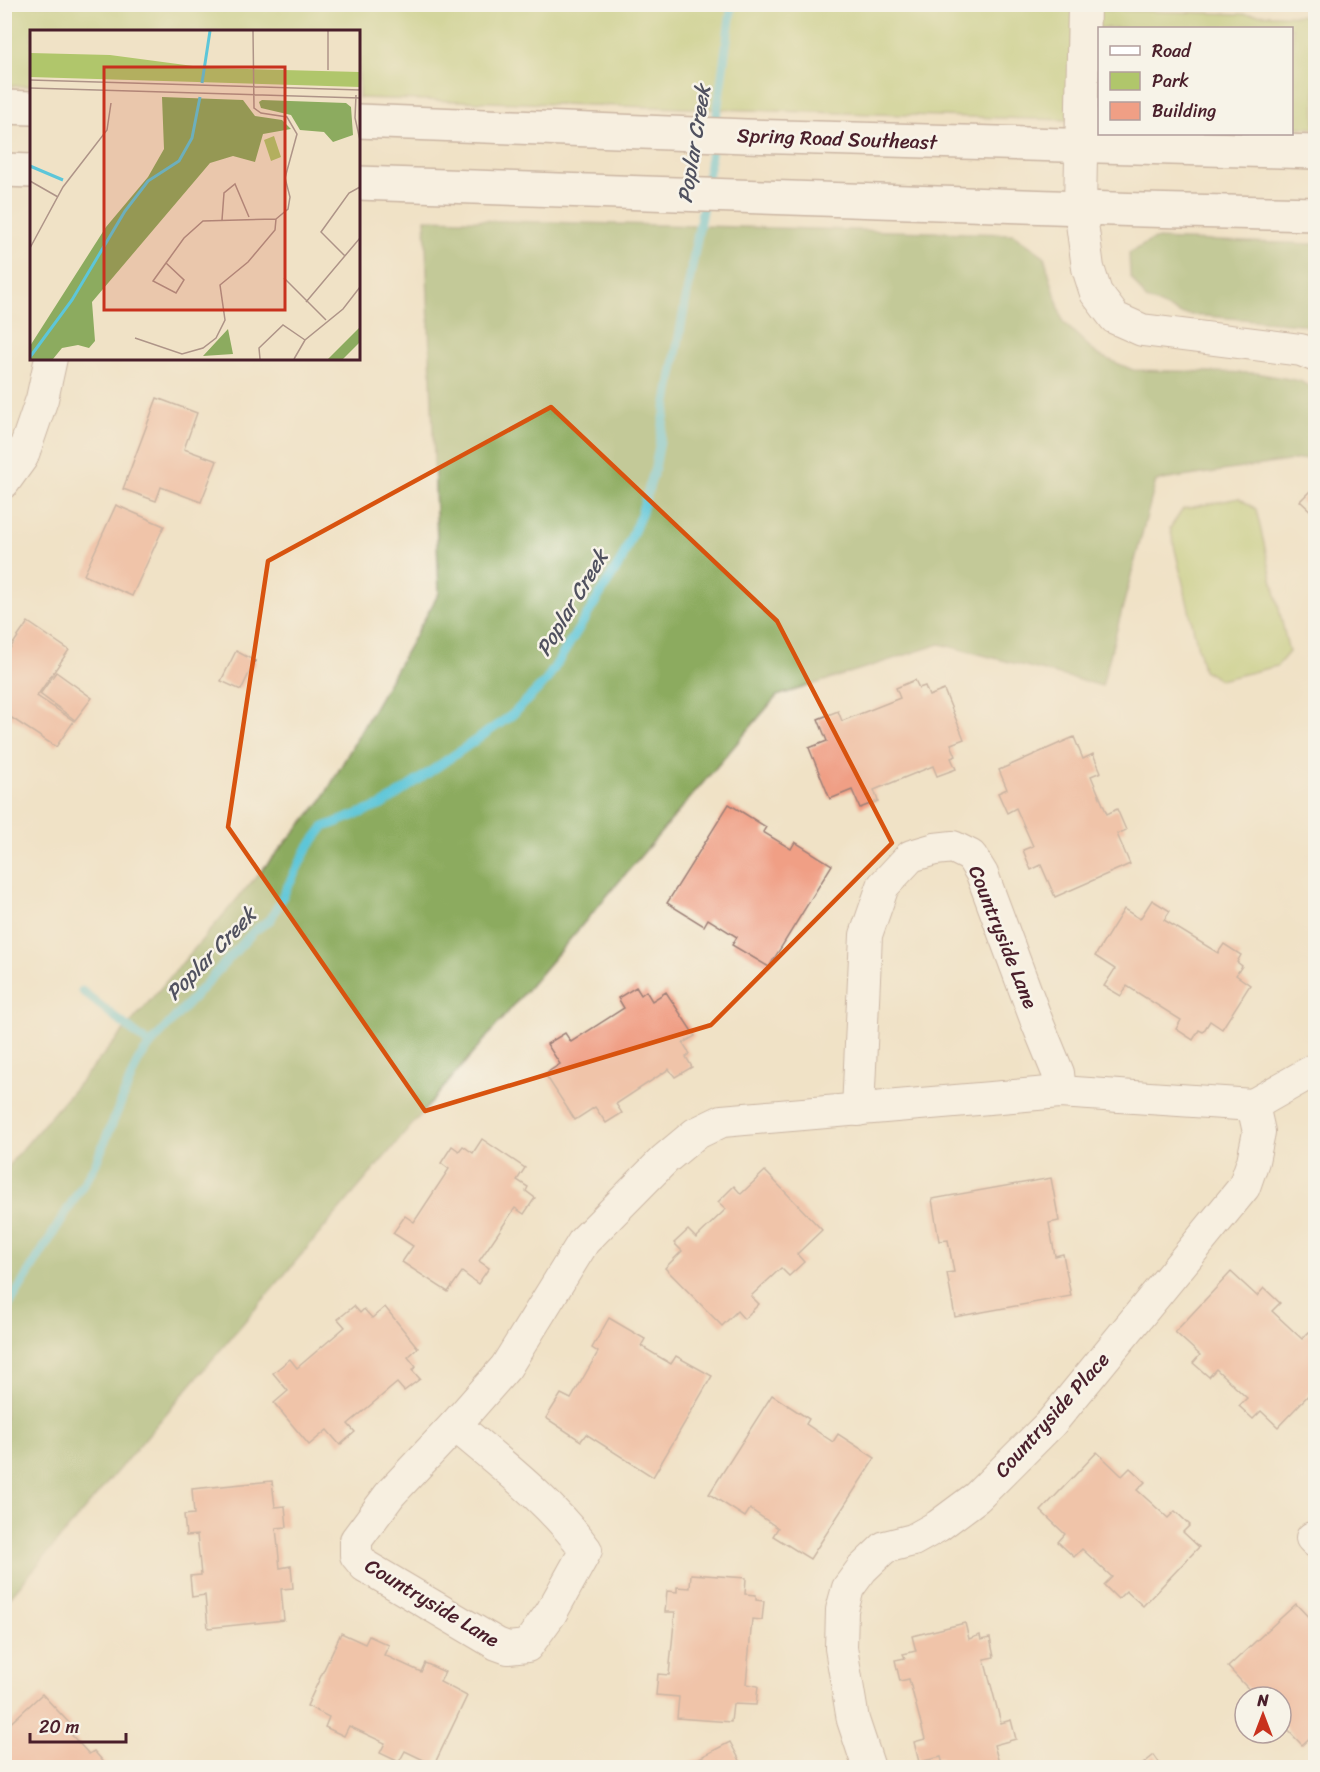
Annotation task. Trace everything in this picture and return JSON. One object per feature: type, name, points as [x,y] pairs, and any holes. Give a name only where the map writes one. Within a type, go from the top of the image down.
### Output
[{"type":"main road","points":[[4,108],[30,108]]},
{"type":"main road","name":"Spring Road Southeast","points":[[360,121],[746,136],[1316,152]]},
{"type":"main road","points":[[4,170],[30,171]]},
{"type":"main road","points":[[360,183],[1316,214]]},
{"type":"street","points":[[1084,4],[1080,208],[1088,268],[1096,293],[1115,318],[1142,330],[1301,350],[1316,356]]},
{"type":"street","points":[[4,482],[22,457],[42,399],[51,360]]},
{"type":"street","name":"Countryside Lane","points":[[858,1110],[866,935],[883,886],[911,856],[935,849],[953,847],[971,856],[982,873],[1058,1073],[1059,1092]]},
{"type":"street","points":[[1253,1105],[1316,1069]]},
{"type":"street","name":"Countryside Lane","points":[[455,1425],[537,1496],[572,1530],[586,1550],[551,1613],[527,1646],[508,1648],[497,1644],[365,1566],[356,1555],[356,1540],[391,1493],[507,1367],[584,1241],[665,1159],[695,1134],[722,1121],[1059,1092],[1253,1105]]},
{"type":"street","name":"Countryside Place","points":[[869,1767],[853,1720],[841,1648],[842,1610],[848,1588],[862,1569],[885,1547],[913,1540],[938,1526],[977,1497],[1052,1422],[1244,1187],[1253,1161],[1259,1132],[1253,1105]]},
{"type":"highlighted area","points":[[551,407],[777,621],[892,843],[711,1025],[425,1111],[228,827],[268,561]]},
{"type":"green space","points":[[889,4],[1315,16],[1315,128],[1293,127],[1293,27],[1098,27],[1098,121],[360,98],[360,30],[30,30],[30,86],[5,86],[5,5]]},
{"type":"green space","points":[[425,219],[1013,234],[1044,256],[1063,322],[1098,355],[1133,370],[1256,373],[1300,381],[1315,390],[1315,457],[1156,481],[1102,686],[940,644],[777,696],[5,1603],[5,1173],[13,1160],[322,800],[439,593]]},
{"type":"green space","points":[[1154,239],[1315,244],[1315,329],[1300,324],[1181,314],[1146,299],[1130,276],[1129,253]]},
{"type":"green space","points":[[1239,498],[1256,509],[1289,652],[1277,666],[1220,680],[1203,670],[1170,528],[1183,509]]},
{"type":"building","points":[[157,398],[197,413],[184,449],[217,461],[201,502],[161,487],[156,501],[123,489]]},
{"type":"building","points":[[1316,485],[1316,516],[1300,501]]},
{"type":"building","points":[[116,505],[164,526],[132,596],[84,575]]},
{"type":"building","points":[[28,622],[69,650],[37,696],[74,721],[56,747],[4,713],[4,657]]},
{"type":"building","points":[[236,651],[255,661],[241,690],[221,681]]},
{"type":"building","points":[[56,672],[92,698],[75,720],[40,694]]},
{"type":"building","points":[[915,680],[919,688],[925,686],[929,696],[944,690],[964,739],[951,744],[956,756],[951,758],[956,769],[937,776],[933,766],[874,790],[878,801],[860,808],[852,790],[830,799],[809,748],[827,741],[818,719],[838,711],[842,721],[900,698],[896,688]]},
{"type":"building","points":[[1074,737],[1083,759],[1093,754],[1101,772],[1091,776],[1107,814],[1117,809],[1126,830],[1117,834],[1130,864],[1055,897],[1041,865],[1031,870],[1023,850],[1033,846],[1016,808],[1007,813],[998,793],[1007,789],[999,770]]},
{"type":"building","points":[[729,804],[766,827],[763,832],[791,849],[795,842],[832,865],[769,967],[732,945],[737,937],[708,919],[704,926],[667,903]]},
{"type":"building","points":[[1152,900],[1170,911],[1164,920],[1218,953],[1224,944],[1241,955],[1237,962],[1242,966],[1236,975],[1250,985],[1222,1029],[1210,1021],[1203,1032],[1199,1030],[1193,1040],[1176,1029],[1181,1020],[1127,986],[1121,996],[1104,986],[1115,969],[1095,956],[1124,909],[1140,919]]},
{"type":"building","points":[[636,987],[641,995],[646,991],[652,1001],[666,992],[695,1036],[683,1043],[690,1054],[686,1057],[692,1067],[675,1077],[669,1069],[616,1104],[622,1113],[606,1123],[595,1107],[575,1120],[545,1074],[560,1064],[547,1044],[565,1033],[571,1042],[624,1008],[618,998]]},
{"type":"building","points":[[482,1139],[525,1168],[517,1180],[528,1187],[526,1191],[535,1198],[524,1214],[515,1208],[479,1261],[489,1268],[478,1284],[462,1272],[448,1292],[402,1262],[413,1246],[393,1233],[405,1216],[414,1222],[449,1169],[441,1163],[452,1146],[459,1151],[463,1146],[473,1153]]},
{"type":"building","points":[[765,1171],[822,1230],[797,1254],[804,1262],[789,1276],[781,1268],[751,1296],[759,1304],[744,1319],[737,1311],[722,1326],[665,1268],[682,1251],[674,1243],[688,1230],[696,1238],[726,1209],[718,1202],[734,1186],[741,1194]]},
{"type":"building","points":[[1051,1178],[1059,1221],[1049,1223],[1055,1256],[1063,1254],[1071,1296],[955,1317],[947,1273],[954,1272],[948,1240],[939,1241],[932,1199]]},
{"type":"building","points":[[1231,1272],[1257,1296],[1264,1288],[1280,1303],[1272,1311],[1302,1339],[1309,1332],[1316,1337],[1316,1387],[1278,1427],[1261,1411],[1253,1419],[1239,1406],[1247,1398],[1216,1369],[1209,1377],[1193,1363],[1200,1355],[1175,1332]]},
{"type":"building","points":[[354,1306],[360,1313],[364,1309],[372,1318],[385,1307],[418,1348],[408,1357],[416,1367],[412,1370],[420,1379],[404,1391],[397,1383],[348,1424],[355,1432],[340,1445],[327,1430],[309,1445],[274,1403],[288,1391],[273,1373],[290,1359],[297,1368],[345,1327],[338,1319]]},
{"type":"building","points":[[609,1318],[645,1339],[641,1346],[671,1364],[676,1356],[712,1376],[653,1477],[586,1434],[581,1441],[546,1418],[561,1394],[571,1399],[598,1352],[592,1348]]},
{"type":"building","points":[[772,1395],[809,1419],[806,1424],[833,1442],[838,1434],[875,1458],[810,1559],[773,1536],[778,1528],[750,1509],[745,1517],[709,1494]]},
{"type":"building","points":[[1097,1452],[1122,1476],[1130,1468],[1145,1482],[1137,1490],[1168,1518],[1175,1511],[1190,1525],[1183,1532],[1199,1547],[1143,1606],[1126,1591],[1118,1599],[1104,1585],[1112,1577],[1082,1549],[1074,1557],[1058,1542],[1065,1534],[1041,1511]]},
{"type":"building","points":[[272,1481],[275,1507],[285,1506],[287,1527],[276,1528],[280,1568],[291,1566],[293,1588],[281,1589],[284,1620],[208,1628],[205,1595],[192,1597],[190,1576],[201,1575],[197,1535],[186,1536],[184,1515],[194,1514],[192,1489]]},
{"type":"building","points":[[691,1574],[746,1578],[745,1594],[756,1595],[756,1600],[764,1601],[762,1620],[752,1619],[746,1684],[758,1686],[756,1705],[733,1704],[731,1722],[677,1718],[679,1697],[656,1695],[658,1674],[669,1675],[675,1612],[665,1612],[667,1591],[677,1592],[677,1587],[690,1588]]},
{"type":"building","points":[[1296,1604],[1316,1625],[1316,1732],[1302,1745],[1293,1736],[1293,1685],[1245,1685],[1228,1667]]},
{"type":"building","points":[[965,1623],[969,1639],[980,1635],[981,1640],[990,1638],[994,1657],[984,1659],[1001,1723],[1011,1720],[1016,1739],[994,1745],[999,1763],[983,1768],[944,1768],[941,1757],[919,1762],[914,1742],[925,1739],[909,1679],[900,1681],[895,1660],[905,1658],[903,1654],[916,1651],[912,1636]]},
{"type":"building","points":[[341,1633],[365,1644],[369,1636],[389,1645],[384,1655],[421,1672],[425,1663],[445,1672],[440,1682],[467,1696],[434,1765],[405,1751],[399,1762],[380,1753],[385,1743],[349,1726],[344,1736],[325,1727],[329,1717],[307,1706]]},
{"type":"building","points":[[42,1694],[71,1725],[66,1729],[89,1754],[94,1751],[109,1768],[4,1768],[4,1729]]},
{"type":"building","points":[[730,1742],[744,1768],[680,1768]]},
{"type":"building","points":[[1154,1755],[1163,1768],[1138,1768]]},
{"type":"waterway","name":"Poplar Creek","points":[[4,1313],[95,1165],[138,1061],[254,931],[271,919],[307,849],[324,827],[382,805],[512,715],[546,681],[622,559],[641,514],[655,468],[707,184],[732,4]]},
{"type":"waterway","points":[[82,991],[150,1045]]}]
